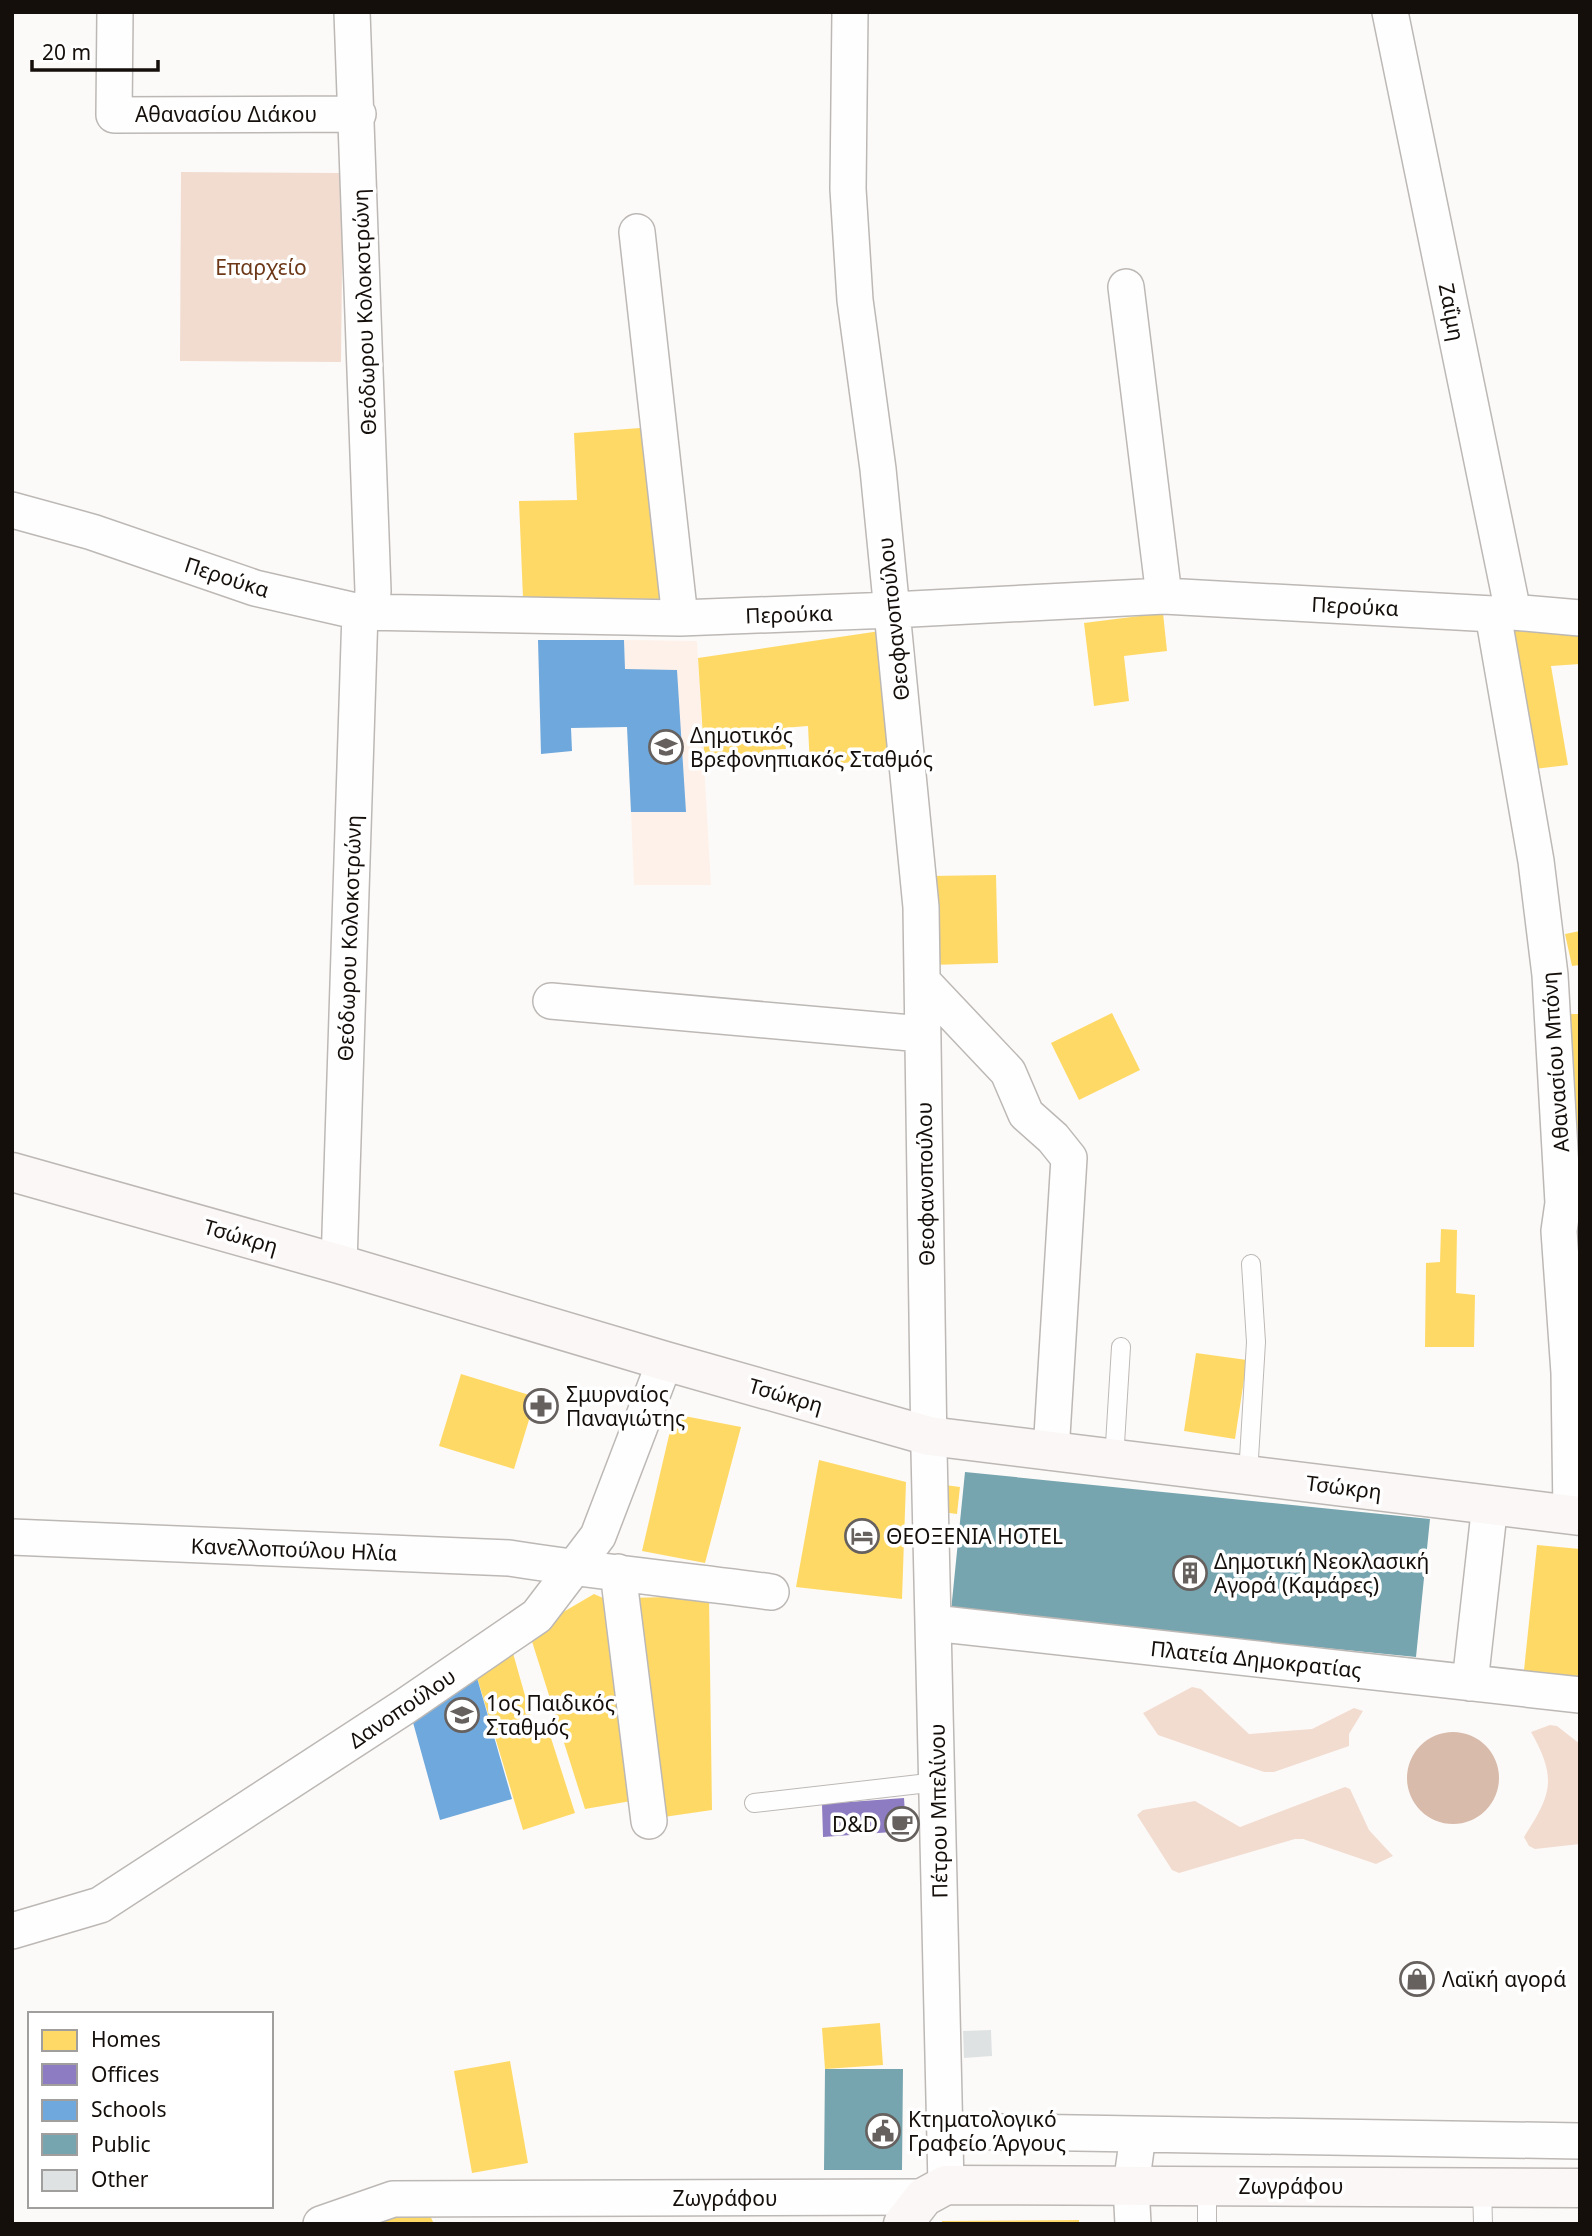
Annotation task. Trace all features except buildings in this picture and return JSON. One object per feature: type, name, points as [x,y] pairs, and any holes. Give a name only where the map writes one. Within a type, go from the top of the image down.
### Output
[{"type":"street","name":"Αθανασίου Διάκου","points":[[115,12],[114,115],[358,114]]},
{"type":"street","name":"Θεόδωρου Κολοκοτρώνη","points":[[339,1264],[366,612],[373,591],[358,114],[352,12]]},
{"type":"street","name":"Θεοφανοπούλου","points":[[850,12],[848,188],[855,300],[878,469],[921,907],[929,1436]]},
{"type":"street","name":"Ζαΐμη","points":[[1390,12],[1503,613]]},
{"type":"street","points":[[637,232],[680,618]]},
{"type":"street","points":[[1126,288],[1164,596]]},
{"type":"street","name":"Περούκα","points":[[12,510],[92,532],[255,588],[366,612],[680,618],[1164,596],[1580,618]]},
{"type":"street","name":"Αθανασίου Μπόνη","points":[[1503,613],[1552,997],[1563,1203],[1559,1231],[1570,1260],[1575,1515]]},
{"type":"street","points":[[922,981],[1008,1072],[1026,1114],[1053,1138],[1069,1158],[1051,1452]]},
{"type":"street","points":[[551,1001],[922,1034]]},
{"type":"street","name":"Τσώκρη","points":[[12,1172],[929,1436],[1575,1515]]},
{"type":"street","name":"Δανοπούλου","points":[[12,1931],[100,1905],[404,1707],[537,1616],[598,1536],[665,1361]]},
{"type":"street","name":"Πέτρου Μπελίνου","points":[[924,2202],[945,2132],[929,1436]]},
{"type":"street","points":[[1470,1683],[1490,1504]]},
{"type":"street","name":"Κανελλοπούλου Ηλία","points":[[12,1537],[509,1558],[771,1592]]},
{"type":"street","points":[[618,1572],[649,1821]]},
{"type":"street","name":"Πλατεία Δημοκρατίας","points":[[933,1623],[1580,1695]]},
{"type":"street","points":[[945,2132],[1580,2141]]},
{"type":"street","points":[[1133,2224],[1131,2186],[1138,2135]]},
{"type":"street","points":[[1452,2139],[1472,2199]]},
{"type":"street","name":"Ζωγράφου","points":[[321,2224],[393,2199],[924,2202],[1131,2186],[1207,2186],[1472,2199],[1580,2188]]},
{"type":"lane","points":[[1248,1475],[1256,1342],[1251,1264]]},
{"type":"lane","points":[[1114,1460],[1121,1347]]},
{"type":"lane","points":[[754,1803],[937,1782]]},
{"type":"lane","points":[[1207,2186],[1207,2224]]},
{"type":"shaded area","name":"Δημοτικός Βρεφονηπιακός Σταθμός","points":[[624,640],[697,641],[711,885],[634,885]]},
{"type":"shaded area","points":[[1453,1732],[1471,1735],[1486,1745],[1496,1760],[1499,1778],[1496,1796],[1486,1811],[1471,1821],[1453,1824],[1435,1821],[1420,1811],[1410,1796],[1407,1778],[1410,1760],[1420,1745],[1435,1735]]},
{"type":"green space","name":"Επαρχείο","points":[[181,172],[343,173],[341,362],[180,361]]},
{"type":"green space","points":[[1192,1687],[1201,1689],[1249,1734],[1312,1729],[1354,1708],[1363,1711],[1349,1734],[1349,1746],[1274,1772],[1264,1772],[1158,1735],[1143,1713]]},
{"type":"green space","points":[[1550,1725],[1557,1726],[1580,1744],[1580,1844],[1535,1849],[1529,1846],[1524,1837],[1541,1809],[1548,1786],[1548,1774],[1531,1732]]},
{"type":"green space","points":[[1345,1787],[1350,1789],[1369,1830],[1393,1856],[1376,1864],[1303,1839],[1295,1839],[1179,1873],[1172,1870],[1137,1815],[1143,1810],[1195,1801],[1240,1827]]},
{"type":"place","name":"Δημοτικός Βρεφονηπιακός Σταθμός","points":[[666,747]]},
{"type":"place","name":"Σμυρναίος Παναγιώτης","points":[[541,1406]]},
{"type":"place","name":"ΘΕΟΞΕΝΙΑ HOTEL","points":[[862,1536]]},
{"type":"place","name":"Δημοτική Νεοκλασική Αγορά (Καμάρες)","points":[[1190,1573]]},
{"type":"place","name":"1ος Παιδικός Σταθμός","points":[[462,1715]]},
{"type":"place","name":"D&D","points":[[902,1824]]},
{"type":"place","name":"Λαϊκή αγορά","points":[[1417,1979]]},
{"type":"place","name":"Κτηματολογικό Γραφείο Άργους","points":[[883,2131]]}]
